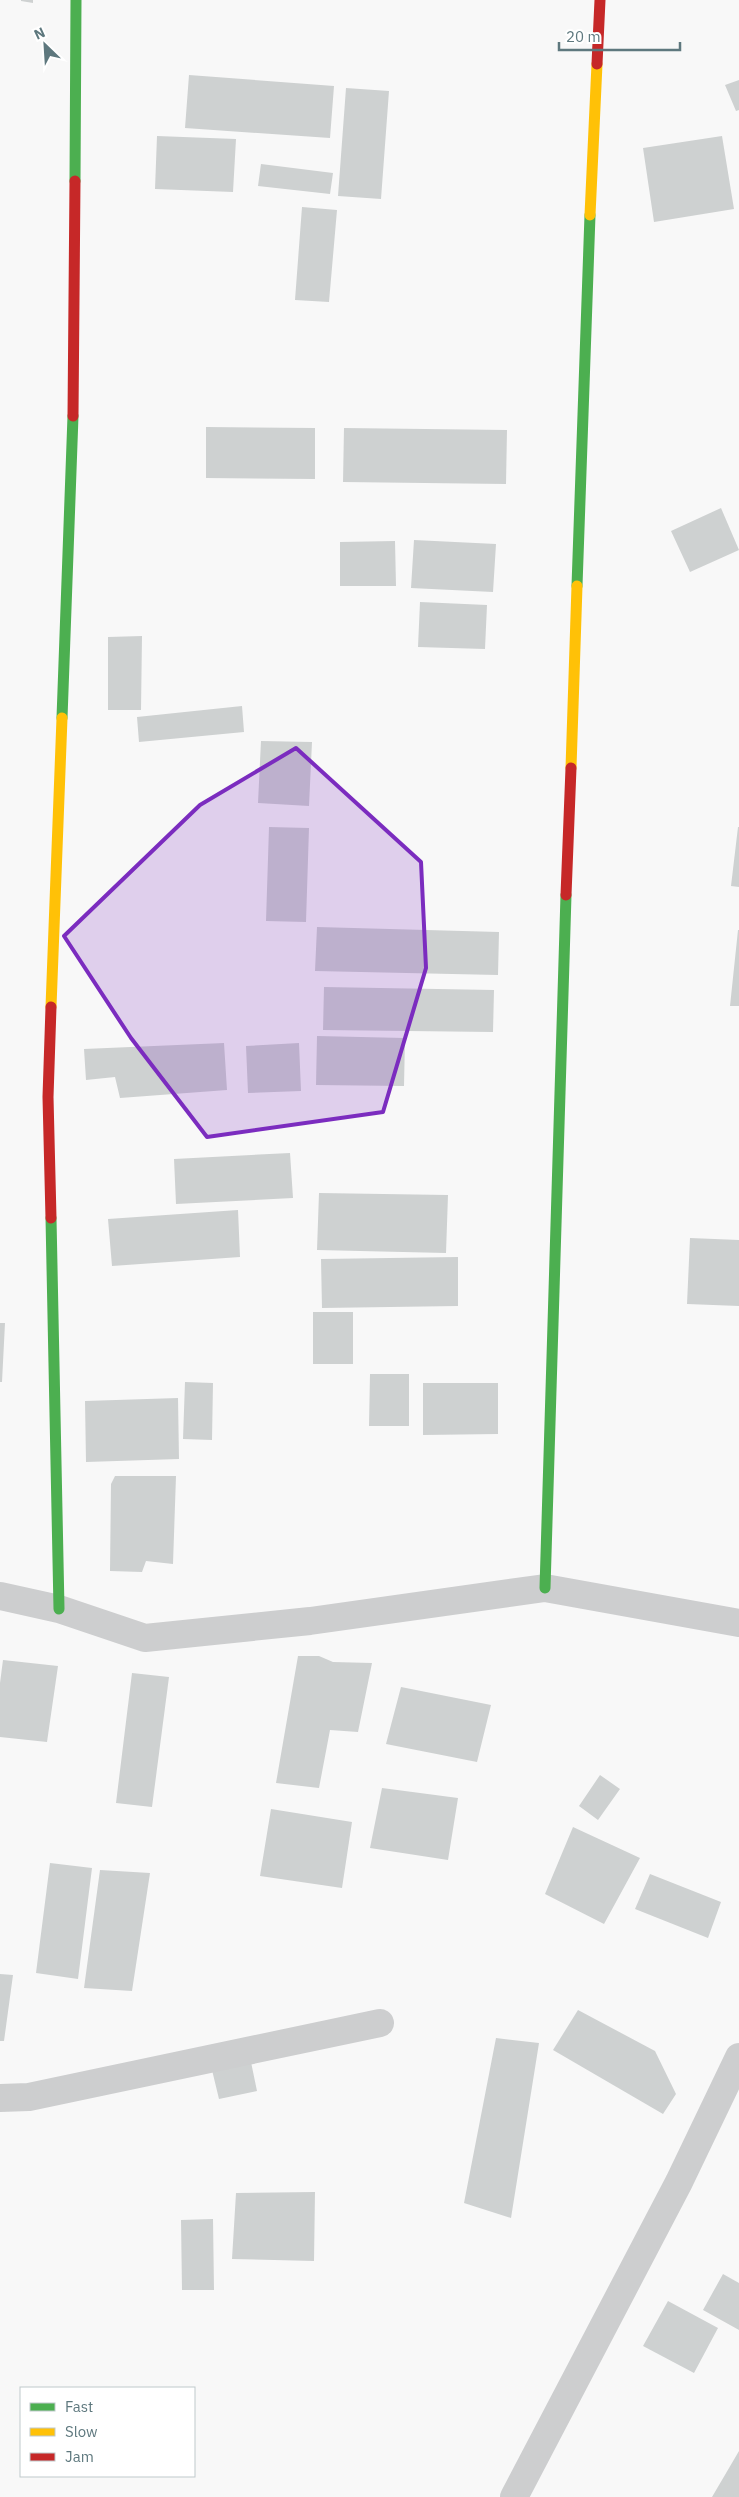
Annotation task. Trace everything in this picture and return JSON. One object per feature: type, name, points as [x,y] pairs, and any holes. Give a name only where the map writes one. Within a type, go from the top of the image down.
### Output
[{"type":"street","points":[[58,1609],[48,1097],[73,421],[76,0]]},
{"type":"street","points":[[545,1588],[558,1126],[594,112],[600,0]]},
{"type":"street","points":[[0,1596],[58,1609],[145,1638],[310,1620],[545,1588],[739,1623]]},
{"type":"street","points":[[0,2098],[29,2098],[380,2022]]},
{"type":"street","points":[[514,2497],[679,2182],[739,2057]]},
{"type":"highlighted area","points":[[296,748],[421,862],[426,968],[383,1112],[207,1137],[131,1038],[64,936],[200,805]]},
{"type":"building","points":[[33,0],[33,3],[21,1]]},
{"type":"building","points":[[189,75],[334,86],[330,138],[185,128]]},
{"type":"building","points":[[739,80],[739,110],[736,111],[725,85]]},
{"type":"building","points":[[346,88],[389,91],[381,199],[338,196]]},
{"type":"building","points":[[157,136],[236,139],[233,192],[155,189]]},
{"type":"building","points":[[722,136],[734,209],[654,222],[643,148]]},
{"type":"building","points":[[261,164],[333,173],[330,194],[258,186]]},
{"type":"building","points":[[302,207],[337,210],[329,302],[295,300]]},
{"type":"building","points":[[206,427],[315,428],[315,479],[206,478]]},
{"type":"building","points":[[344,428],[507,430],[506,484],[343,482]]},
{"type":"building","points":[[721,508],[739,550],[690,572],[671,531]]},
{"type":"building","points":[[414,540],[496,544],[493,592],[411,588]]},
{"type":"building","points":[[395,541],[396,586],[340,586],[340,542]]},
{"type":"building","points":[[420,602],[487,605],[485,649],[418,647]]},
{"type":"building","points":[[142,636],[141,710],[108,710],[108,637]]},
{"type":"building","points":[[242,706],[244,732],[139,742],[137,717]]},
{"type":"building","points":[[261,741],[312,742],[309,806],[258,803]]},
{"type":"building","points":[[269,827],[309,828],[306,922],[266,921]]},
{"type":"building","points":[[739,827],[739,887],[731,886]]},
{"type":"building","points":[[317,927],[499,932],[498,975],[315,971]]},
{"type":"building","points":[[738,930],[739,1006],[730,1006]]},
{"type":"building","points":[[324,987],[494,990],[493,1032],[323,1030]]},
{"type":"building","points":[[317,1036],[405,1038],[404,1086],[316,1085]]},
{"type":"building","points":[[224,1043],[227,1090],[120,1098],[115,1077],[86,1080],[84,1049]]},
{"type":"building","points":[[299,1043],[301,1091],[248,1093],[246,1046]]},
{"type":"building","points":[[290,1153],[293,1198],[176,1204],[174,1159]]},
{"type":"building","points":[[319,1193],[448,1195],[446,1253],[317,1250]]},
{"type":"building","points":[[238,1210],[240,1257],[112,1266],[108,1219]]},
{"type":"building","points":[[690,1238],[739,1240],[739,1306],[687,1304]]},
{"type":"building","points":[[458,1257],[458,1306],[322,1308],[321,1259]]},
{"type":"building","points":[[313,1312],[353,1312],[353,1364],[313,1364]]},
{"type":"building","points":[[0,1323],[5,1323],[2,1382],[0,1382]]},
{"type":"building","points":[[370,1374],[409,1374],[409,1426],[369,1426]]},
{"type":"building","points":[[185,1382],[213,1383],[212,1440],[183,1439]]},
{"type":"building","points":[[423,1383],[498,1383],[498,1434],[423,1435]]},
{"type":"building","points":[[178,1398],[179,1459],[86,1462],[85,1401]]},
{"type":"building","points":[[115,1476],[176,1476],[173,1564],[146,1561],[142,1572],[110,1571],[111,1484]]},
{"type":"building","points":[[298,1656],[319,1656],[333,1662],[372,1663],[358,1732],[330,1730],[319,1788],[276,1783]]},
{"type":"building","points":[[3,1660],[58,1666],[47,1742],[0,1737],[0,1683]]},
{"type":"building","points":[[132,1673],[169,1677],[152,1807],[116,1803]]},
{"type":"building","points":[[401,1687],[491,1705],[477,1762],[386,1744]]},
{"type":"building","points":[[600,1775],[620,1789],[598,1820],[579,1806]]},
{"type":"building","points":[[382,1788],[458,1798],[448,1860],[370,1848]]},
{"type":"building","points":[[271,1809],[352,1822],[342,1888],[260,1876]]},
{"type":"building","points":[[573,1827],[640,1858],[604,1924],[545,1894]]},
{"type":"building","points":[[50,1863],[92,1868],[78,1979],[36,1973]]},
{"type":"building","points":[[100,1870],[150,1873],[132,1991],[84,1988]]},
{"type":"building","points":[[650,1874],[721,1902],[708,1938],[635,1909]]},
{"type":"building","points":[[0,1974],[13,1975],[4,2041],[0,2041]]},
{"type":"building","points":[[578,2010],[655,2051],[676,2094],[663,2114],[553,2050]]},
{"type":"building","points":[[496,2038],[539,2043],[511,2218],[464,2203]]},
{"type":"building","points":[[251,2062],[257,2091],[219,2099],[212,2070]]},
{"type":"building","points":[[315,2192],[314,2261],[232,2259],[236,2193]]},
{"type":"building","points":[[213,2219],[214,2290],[182,2290],[181,2220]]},
{"type":"building","points":[[723,2274],[739,2283],[739,2330],[703,2310]]},
{"type":"building","points":[[668,2301],[718,2328],[694,2373],[643,2346]]},
{"type":"building","points":[[739,2451],[739,2497],[712,2497]]},
{"type":"traffic: fast","points":[[75,181],[76,0]]},
{"type":"traffic: fast","points":[[577,586],[590,215]]},
{"type":"traffic: fast","points":[[62,718],[73,416]]},
{"type":"traffic: fast","points":[[545,1588],[566,895]]},
{"type":"traffic: fast","points":[[51,1218],[59,1609]]},
{"type":"traffic: slow","points":[[590,215],[597,64]]},
{"type":"traffic: slow","points":[[571,768],[577,586]]},
{"type":"traffic: slow","points":[[51,1007],[62,718]]},
{"type":"traffic: jam","points":[[597,64],[600,0]]},
{"type":"traffic: jam","points":[[73,416],[75,181]]},
{"type":"traffic: jam","points":[[566,895],[571,768]]},
{"type":"traffic: jam","points":[[51,1007],[48,1097],[51,1218]]}]
